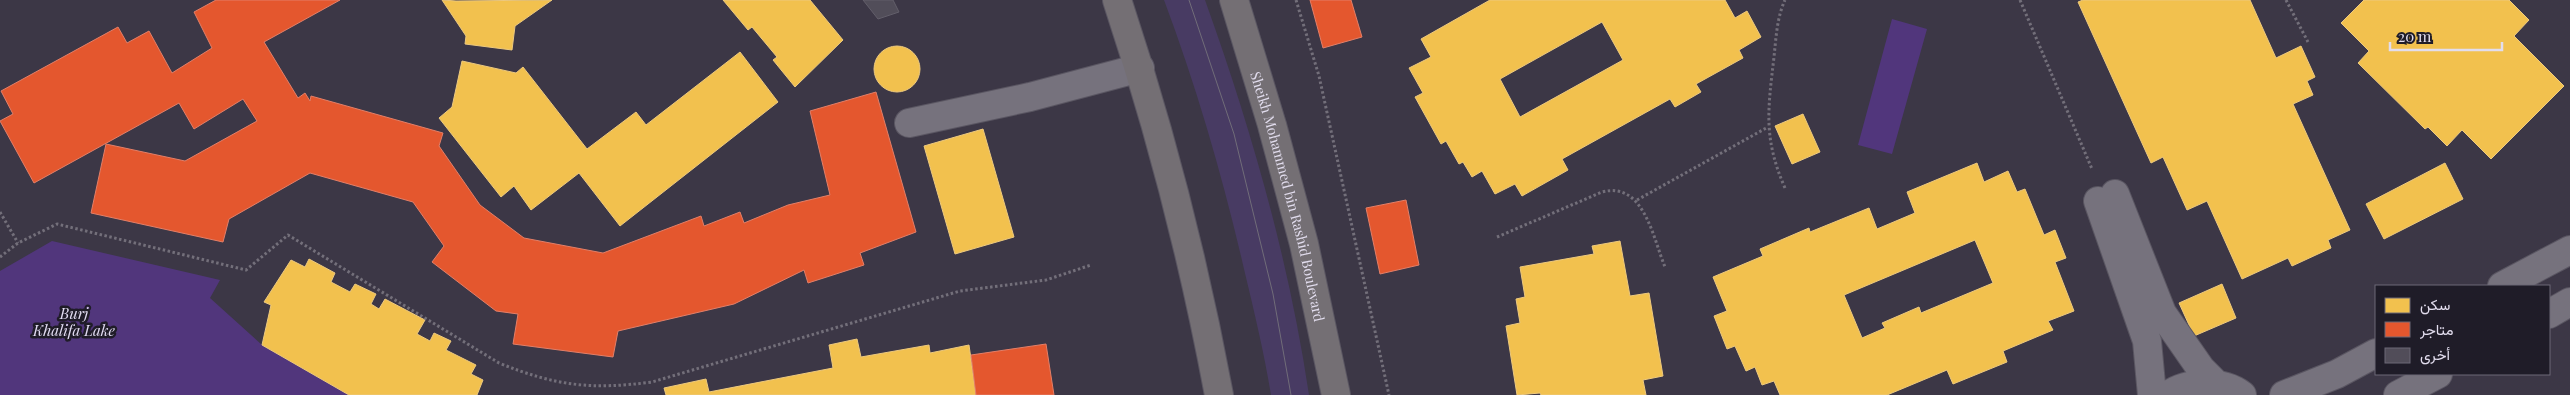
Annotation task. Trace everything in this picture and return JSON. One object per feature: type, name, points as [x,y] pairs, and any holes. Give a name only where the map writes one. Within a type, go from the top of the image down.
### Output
[{"type":"main road","points":[[1117,0],[1152,108],[1186,245],[1219,395]]},
{"type":"main road","name":"Sheikh Mohammed bin Rashid Boulevard","points":[[1234,0],[1272,125],[1304,244],[1336,395]]},
{"type":"street","points":[[909,123],[1030,97],[1140,68]]},
{"type":"street","points":[[2152,395],[2147,341],[2106,197],[2162,313],[2201,369],[2217,385]]},
{"type":"street","points":[[2504,285],[2570,250]]},
{"type":"street","points":[[2550,313],[2570,302]]},
{"type":"street","points":[[2284,395],[2337,374],[2375,354]]},
{"type":"street","points":[[2398,395],[2436,375]]},
{"type":"street","points":[[2168,395],[2193,385],[2217,385],[2242,395]]},
{"type":"path","points":[[1296,0],[1319,76],[1389,395]]},
{"type":"path","points":[[1785,0],[1778,26],[1768,127],[1777,169],[1785,188]]},
{"type":"path","points":[[2020,0],[2094,172]]},
{"type":"path","points":[[2286,0],[2308,42]]},
{"type":"path","points":[[1637,200],[1768,127]]},
{"type":"path","points":[[1497,237],[1602,192],[1621,190],[1637,200],[1665,267]]},
{"type":"path","points":[[0,212],[18,243]]},
{"type":"path","points":[[0,257],[18,243],[57,224],[246,270],[288,235],[499,363],[535,378],[574,386],[613,387],[652,382],[960,291],[1046,280],[1091,266]]},
{"type":"shaded area","points":[[1164,0],[1205,0],[1238,97],[1267,195],[1291,294],[1309,395],[1271,395],[1255,316],[1218,167],[1198,100]]},
{"type":"water","points":[[1892,19],[1927,29],[1892,154],[1858,145]]},
{"type":"water","name":"Burj Khalifa Lake","points":[[52,241],[220,280],[210,298],[262,345],[349,395],[0,395],[0,271]]},
{"type":"building: سكن","points":[[442,0],[552,0],[515,26],[512,50],[465,44],[466,36]]},
{"type":"building: سكن","points":[[723,0],[810,0],[843,40],[795,87],[773,60],[777,57],[752,27],[748,30]]},
{"type":"building: سكن","points":[[1490,0],[1725,0],[1735,18],[1747,11],[1761,37],[1739,50],[1743,58],[1696,84],[1701,92],[1675,107],[1670,99],[1562,159],[1568,170],[1522,196],[1515,184],[1495,194],[1482,171],[1472,177],[1463,162],[1459,164],[1446,141],[1441,144],[1415,97],[1423,93],[1409,68],[1431,57],[1421,39]],"holes":[[[1602,22],[1623,60],[1520,117],[1500,79]]]},
{"type":"building: سكن","points":[[2083,0],[2250,0],[2276,58],[2301,46],[2315,77],[2307,81],[2313,95],[2293,104],[2350,230],[2328,240],[2331,248],[2292,266],[2288,258],[2242,279],[2207,201],[2187,210],[2163,157],[2151,163],[2078,2]]},
{"type":"building: سكن","points":[[2364,0],[2509,0],[2529,20],[2514,36],[2564,86],[2491,159],[2462,130],[2447,146],[2428,127],[2425,129],[2358,63],[2369,51],[2341,23]]},
{"type":"building: سكن","points":[[897,46],[910,50],[916,56],[920,69],[916,82],[910,88],[897,92],[884,88],[878,82],[874,69],[878,56],[884,50]]},
{"type":"building: سكن","points":[[740,52],[778,102],[620,226],[579,173],[531,210],[514,186],[501,197],[439,118],[452,107],[462,61],[516,73],[523,67],[587,149],[636,112],[646,125]]},
{"type":"building: سكن","points":[[1803,114],[1820,152],[1792,164],[1775,126]]},
{"type":"building: سكن","points":[[983,129],[1014,237],[955,254],[924,146]]},
{"type":"building: سكن","points":[[1977,163],[1984,182],[2008,171],[2017,192],[2025,189],[2044,235],[2055,230],[2066,258],[2055,262],[2074,311],[2048,321],[2053,330],[2003,351],[2007,362],[1953,384],[1947,370],[1887,395],[1780,395],[1774,381],[1762,385],[1755,367],[1746,371],[1735,346],[1727,349],[1714,316],[1727,311],[1713,277],[1763,256],[1760,249],[1809,228],[1810,232],[1869,208],[1877,229],[1915,213],[1907,192]],"holes":[[[1975,240],[1993,283],[1921,313],[1919,307],[1882,323],[1885,328],[1862,338],[1844,295]]]},
{"type":"building: سكن","points":[[2445,163],[2463,199],[2384,239],[2366,204]]},
{"type":"building: سكن","points":[[1620,241],[1630,296],[1649,293],[1663,376],[1643,380],[1646,395],[1541,395],[1540,393],[1517,395],[1506,326],[1520,323],[1516,299],[1525,297],[1520,267],[1594,254],[1592,246]]},
{"type":"building: سكن","points":[[309,259],[335,273],[331,282],[350,292],[355,284],[376,294],[371,304],[379,309],[385,299],[425,320],[417,334],[430,341],[434,333],[451,341],[446,350],[476,365],[471,374],[483,380],[477,395],[349,395],[262,345],[271,305],[264,302],[291,260],[305,267]]},
{"type":"building: سكن","points":[[2222,284],[2236,318],[2194,336],[2179,303]]},
{"type":"building: سكن","points":[[857,339],[861,357],[929,345],[930,353],[969,345],[976,395],[666,395],[664,388],[706,379],[709,392],[833,368],[829,345]]},
{"type":"building: متاجر","points":[[216,0],[340,0],[264,42],[298,98],[305,93],[310,101],[311,96],[443,133],[439,146],[480,205],[524,238],[603,253],[701,216],[704,226],[740,212],[744,223],[788,205],[830,195],[810,111],[876,92],[916,232],[860,253],[864,265],[808,283],[804,270],[734,304],[618,331],[613,357],[513,344],[518,314],[496,311],[432,262],[444,246],[413,202],[310,173],[229,219],[223,242],[91,213],[106,144],[185,161],[257,121],[243,99],[194,129],[179,103],[34,183],[0,121],[13,114],[1,91],[118,27],[127,43],[149,31],[172,73],[212,48],[194,12]]},
{"type":"building: متاجر","points":[[1310,0],[1351,0],[1362,37],[1323,48]]},
{"type":"building: متاجر","points":[[1406,200],[1419,265],[1380,274],[1366,208]]},
{"type":"building: متاجر","points":[[1046,344],[1054,395],[976,395],[971,355]]},
{"type":"building: أخرى","points":[[863,0],[893,0],[899,12],[878,19]]},
{"type":"tram line","points":[[1189,0],[1234,134],[1273,294],[1291,395]]}]
